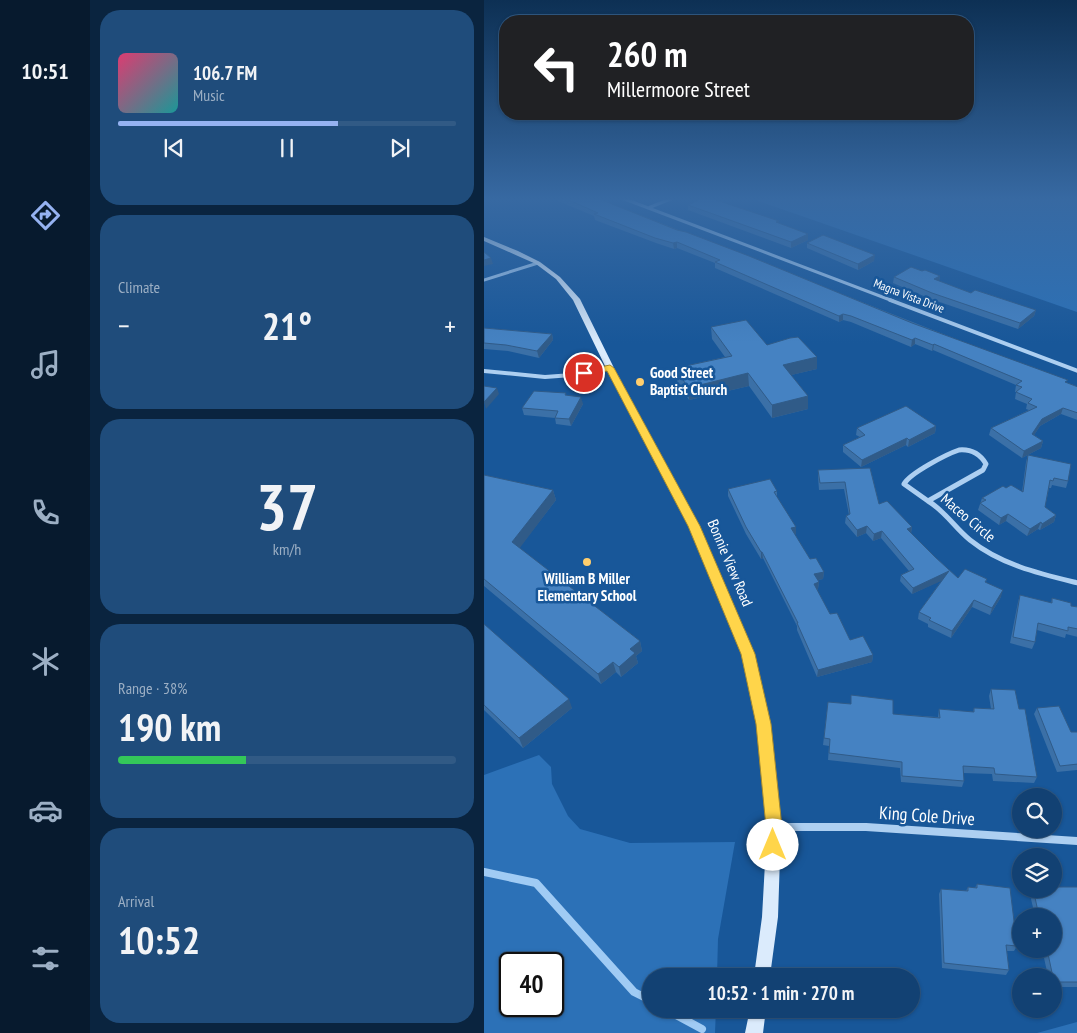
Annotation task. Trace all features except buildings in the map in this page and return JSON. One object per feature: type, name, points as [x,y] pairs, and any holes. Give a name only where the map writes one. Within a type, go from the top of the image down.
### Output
[{"type":"street","name":"Bonnie View Road","points":[[503,246],[538,263],[558,278],[576,299],[610,368],[694,526],[748,654],[763,724],[774,827],[770,917],[763,968]]},
{"type":"street","name":"Magna Vista Drive","points":[[749,246],[1077,371]]},
{"type":"street","points":[[484,280],[538,263]]},
{"type":"street","points":[[484,371],[545,377],[572,375],[610,368]]},
{"type":"street","name":"Maceo Circle","points":[[927,500],[983,470],[986,464],[983,458],[969,450],[958,450],[906,480],[904,484],[911,491],[936,506],[960,532],[990,553],[1020,568],[1077,583]]},
{"type":"street","name":"King Cole Drive","points":[[774,827],[866,827],[1077,841]]},
{"type":"street","points":[[754,1033],[756,1018]]},
{"type":"shaded area","points":[[888,246],[1077,246],[1077,312]]},
{"type":"shaded area","points":[[539,755],[551,767],[552,784],[568,816],[580,829],[630,843],[735,842],[718,939],[717,968],[642,968],[642,1018],[716,1018],[715,1033],[484,1033],[484,775]]},
{"type":"shaded area","points":[[1077,1022],[1077,1033],[1037,1033]]},
{"type":"waterway","points":[[484,872],[536,883],[634,992],[642,996]]},
{"type":"waterway","points":[[682,1018],[702,1029]]},
{"type":"place","name":"Good Street Baptist Church","points":[[640,382]]},
{"type":"place","name":"William B Miller Elementary School","points":[[587,562]]},
{"type":"route","points":[[584,373],[610,368],[694,526],[748,654],[763,724],[774,827],[773,845]]}]
